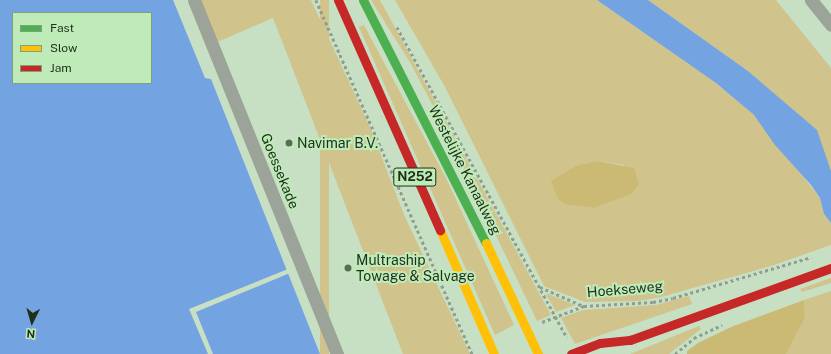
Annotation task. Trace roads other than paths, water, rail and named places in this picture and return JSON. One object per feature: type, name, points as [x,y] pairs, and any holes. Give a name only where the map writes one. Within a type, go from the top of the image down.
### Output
[{"type":"main road","name":"N252","points":[[338,0],[494,354]]},
{"type":"main road","name":"Westelijke Kanaalweg","points":[[364,0],[501,272],[538,354]]},
{"type":"main road","points":[[572,353],[600,343],[630,340],[831,268]]},
{"type":"main road","points":[[619,349],[630,340]]},
{"type":"street","name":"Goessekade","points":[[194,0],[336,354]]},
{"type":"street","points":[[812,0],[831,25]]},
{"type":"water","points":[[0,0],[173,0],[205,78],[211,79],[320,354],[0,354]]},
{"type":"water","points":[[597,0],[648,0],[748,71],[817,130],[831,171],[831,223],[824,214],[820,198],[811,185],[775,145],[754,115],[716,83]]},
{"type":"place","name":"Navimar B.V.","points":[[289,143]]},
{"type":"place","name":"Multraship Towage & Salvage","points":[[348,268]]}]
